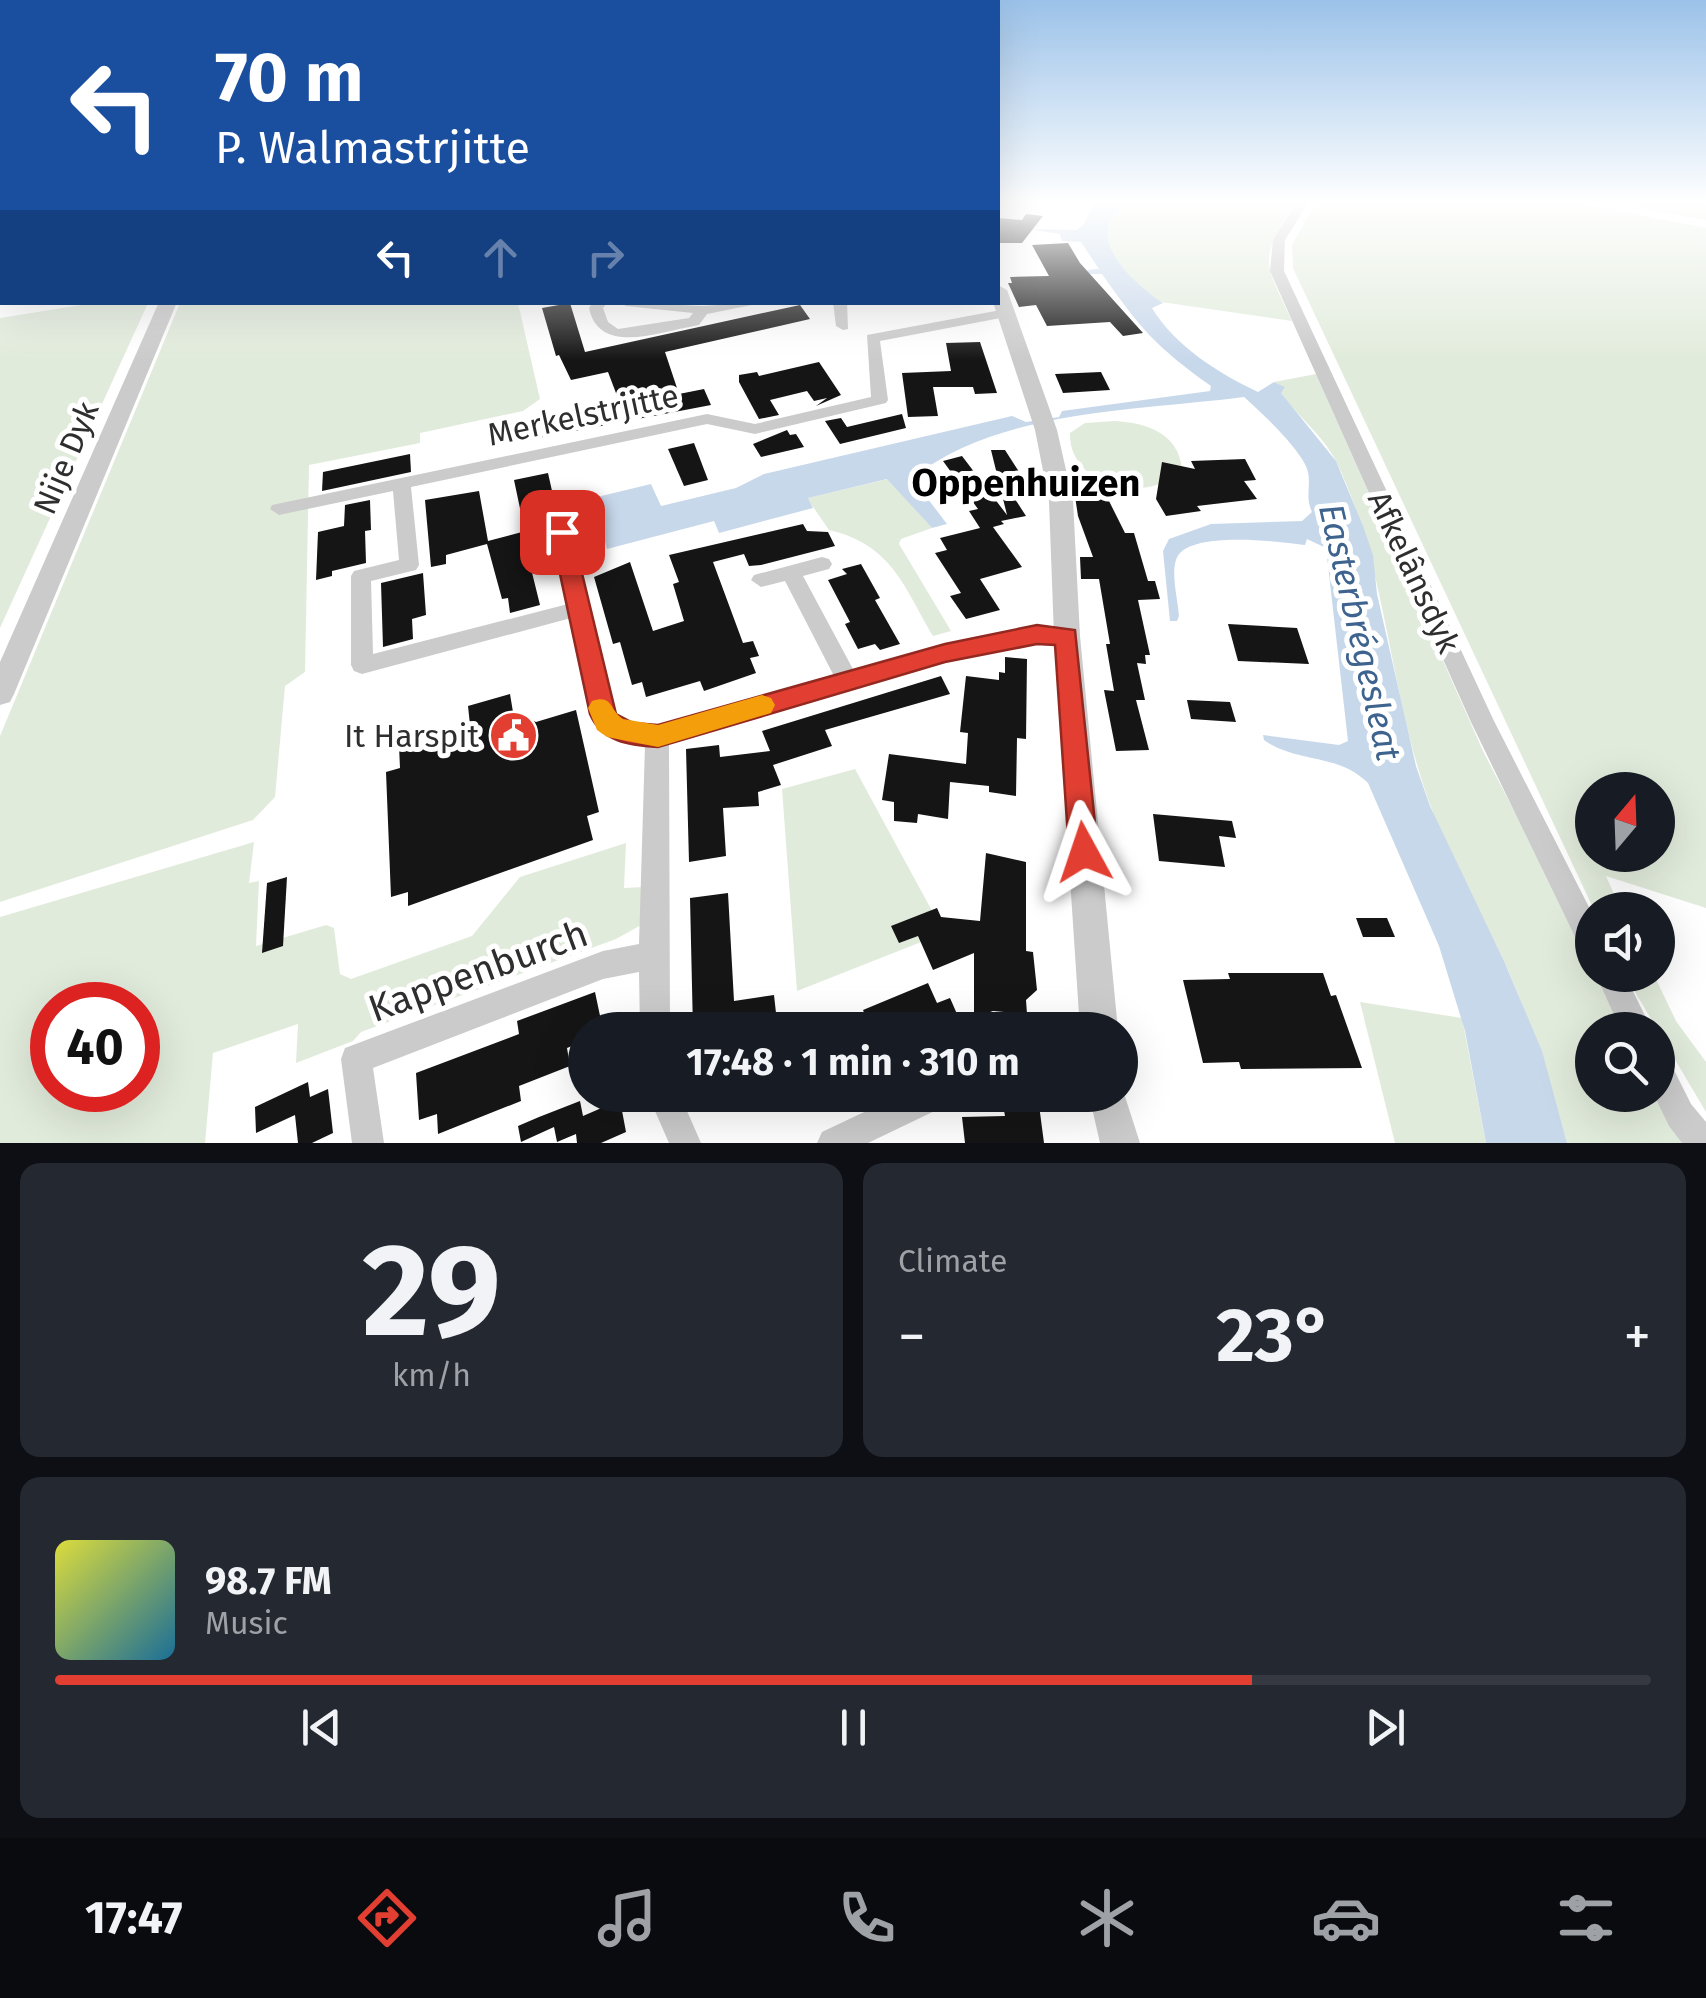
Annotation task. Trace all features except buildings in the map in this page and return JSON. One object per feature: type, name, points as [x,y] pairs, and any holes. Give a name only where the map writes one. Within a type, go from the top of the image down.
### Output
[{"type":"street","name":"Afkelânsdyk","points":[[1278,253],[1277,272],[1483,722],[1575,907]]},
{"type":"street","points":[[1000,296],[1043,421],[1061,501],[1067,636],[1098,1012]]},
{"type":"street","name":"Nije Dyk","points":[[0,694],[167,305]]},
{"type":"street","points":[[598,305],[597,317],[604,329],[616,334],[694,322],[702,310]]},
{"type":"street","points":[[654,305],[702,310],[738,305]]},
{"type":"street","points":[[840,305],[843,326]]},
{"type":"street","name":"Merkelstrjitte","points":[[279,509],[707,420],[755,429],[880,400],[872,338],[1006,313]]},
{"type":"street","points":[[402,484],[409,565],[361,576],[362,665],[581,608]]},
{"type":"street","points":[[562,532],[607,722],[629,734],[658,736],[945,653],[1037,634],[1067,636]]},
{"type":"street","points":[[761,580],[822,564]]},
{"type":"street","points":[[791,572],[849,682]]},
{"type":"street","points":[[655,1012],[658,736]]},
{"type":"street","name":"Kappenburch","points":[[368,1143],[356,1059],[603,966],[653,955]]},
{"type":"street","points":[[1675,1104],[1703,1143]]},
{"type":"street","points":[[671,1112],[685,1143]]},
{"type":"street","points":[[833,1143],[898,1112]]},
{"type":"street","points":[[1112,1112],[1120,1143]]},
{"type":"green space","points":[[1114,253],[1270,253],[1274,283],[1292,321],[1161,302],[1133,279]]},
{"type":"green space","points":[[1292,253],[1706,253],[1706,908],[1675,898],[1675,892],[1656,892],[1606,876],[1613,892],[1586,892],[1576,872],[1675,872],[1675,772],[1575,772],[1575,869],[1293,268]]},
{"type":"green space","points":[[81,305],[147,305],[0,628],[0,318]]},
{"type":"green space","points":[[179,305],[518,305],[540,399],[523,411],[420,433],[420,443],[309,465],[305,672],[285,686],[275,797],[253,820],[0,902],[0,736]]},
{"type":"green space","points":[[1316,374],[1483,751],[1575,928],[1575,992],[1608,992],[1618,1012],[1575,1012],[1575,1112],[1671,1112],[1691,1143],[1567,1143],[1521,1002],[1428,799],[1354,503],[1332,453],[1280,392],[1284,387],[1274,382]]},
{"type":"green space","points":[[1115,421],[1159,432],[1174,447],[1182,469],[1151,487],[1113,485],[1096,478],[1082,467],[1073,452],[1070,433],[1085,423]]},
{"type":"green space","points":[[888,479],[932,528],[901,539],[899,544],[951,631],[933,636],[904,584],[882,557],[868,546],[829,530],[807,498]]},
{"type":"green space","points":[[855,769],[944,933],[797,991],[782,789]]},
{"type":"green space","points":[[254,842],[249,883],[259,881],[256,946],[326,925],[334,928],[340,974],[351,979],[472,936],[520,877],[626,843],[624,888],[645,887],[643,924],[616,939],[361,1032],[353,1041],[296,1063],[298,1024],[213,1053],[205,1143],[0,1143],[0,917]]},
{"type":"green space","points":[[1635,992],[1662,992],[1672,1012],[1647,1012]]},
{"type":"green space","points":[[1360,1002],[1462,1018],[1486,1143],[1395,1143]]},
{"type":"green space","points":[[1675,1019],[1706,1062],[1706,1112],[1675,1060]]},
{"type":"water","name":"Easterbrégesleat","points":[[1089,253],[1114,253],[1135,280],[1163,303],[1152,308],[1162,322],[1213,367],[1258,392],[1274,382],[1285,387],[1281,393],[1336,461],[1373,555],[1377,594],[1416,766],[1430,806],[1542,1051],[1567,1143],[1486,1143],[1465,1031],[1439,946],[1368,783],[1344,767],[1290,752],[1264,740],[1263,735],[1339,745],[1348,741],[1326,548],[1307,539],[1305,545],[1235,540],[1197,544],[1183,550],[1174,573],[1179,616],[1177,621],[1170,621],[1163,551],[1169,539],[1211,524],[1302,521],[1312,512],[1305,464],[1280,432],[1244,397],[1071,417],[986,438],[947,455],[912,478],[947,524],[932,528],[887,479],[808,498],[813,508],[719,533],[714,521],[607,549],[593,498],[651,484],[661,506],[736,488],[764,474],[1012,416],[1026,422],[1059,417],[1062,411],[1210,391],[1211,386],[1150,336],[1102,274],[1089,274],[1087,270],[1099,269]]},
{"type":"slow traffic","points":[[601,708],[607,722],[616,729],[658,736],[762,705]]},
{"type":"place","name":"It Harspit","points":[[514,736]]},
{"type":"district","name":"Oppenhuizen","points":[[1026,483]]},
{"type":"route","points":[[562,532],[603,714],[616,729],[629,734],[658,736],[945,653],[1037,634],[1067,636],[1084,852]]}]
